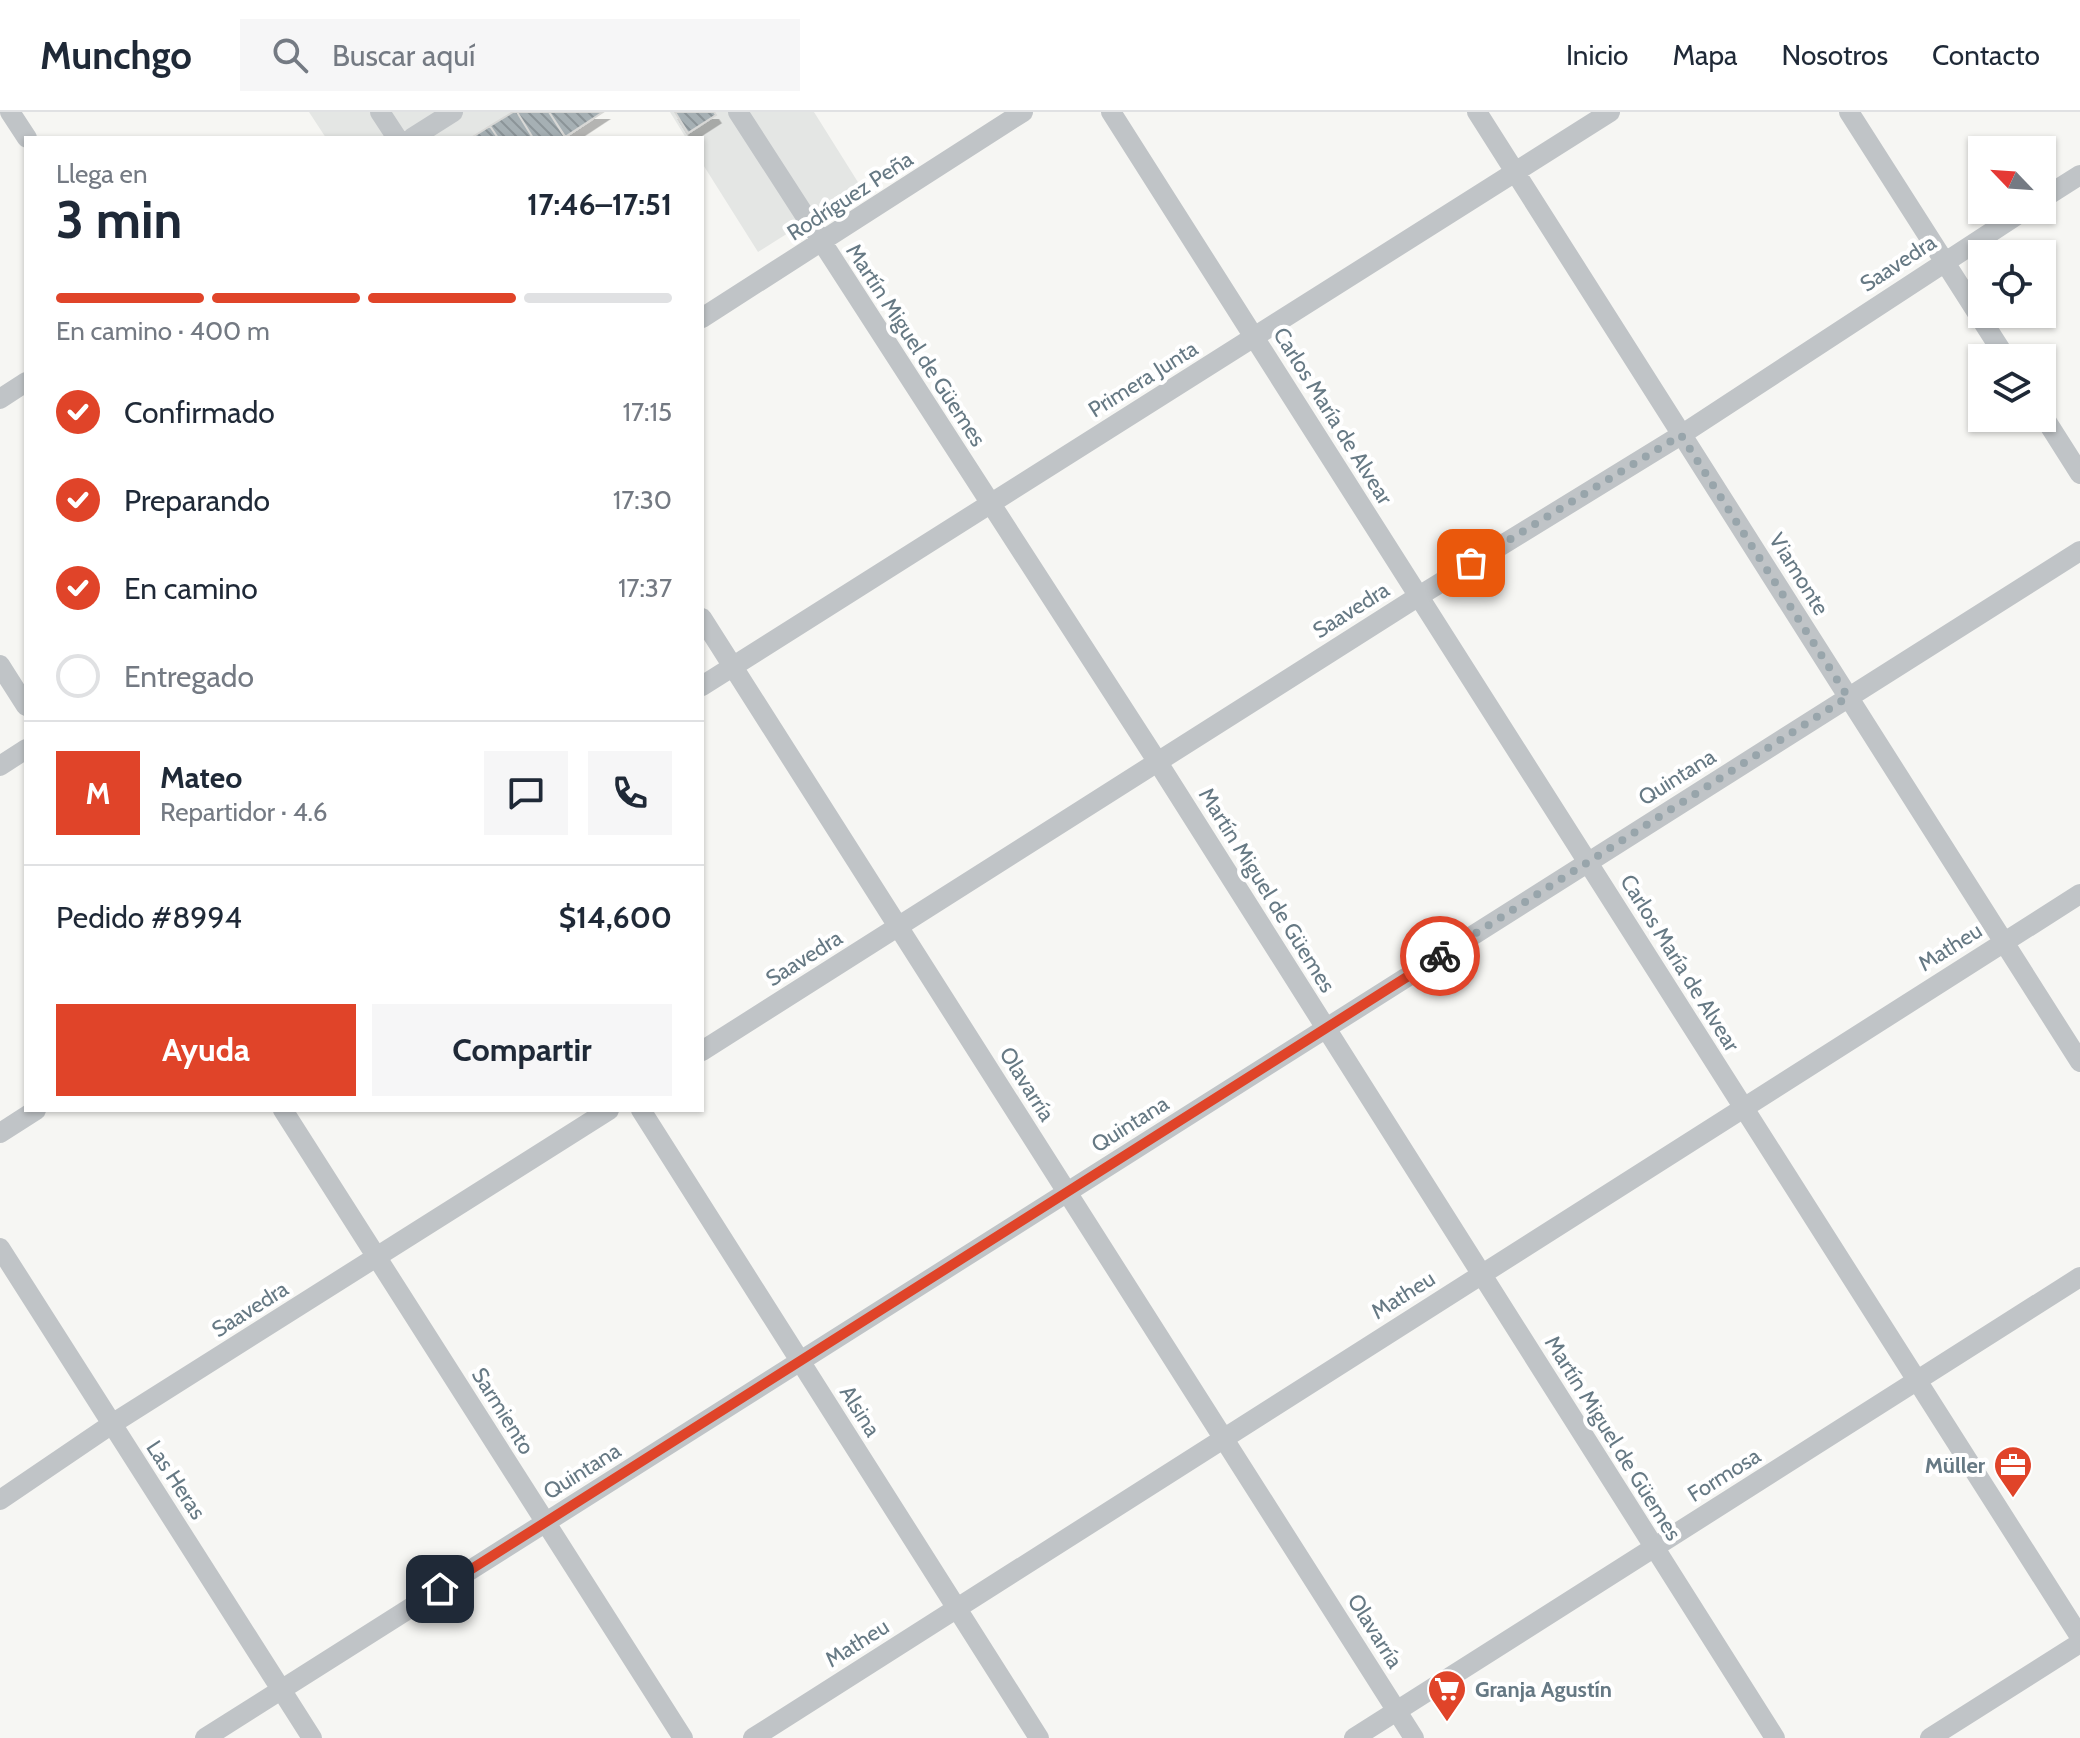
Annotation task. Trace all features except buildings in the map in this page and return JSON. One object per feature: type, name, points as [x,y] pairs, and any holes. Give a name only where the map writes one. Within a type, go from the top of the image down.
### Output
[{"type":"street","points":[[10,112],[26,136]]},
{"type":"street","points":[[380,112],[396,136]]},
{"type":"street","points":[[415,136],[453,112]]},
{"type":"street","name":"Martín Miguel de Güemes","points":[[738,112],[1157,761],[1775,1738]]},
{"type":"street","name":"Rodríguez Peña","points":[[704,317],[1023,112]]},
{"type":"street","name":"Carlos María de Alvear","points":[[1111,112],[2080,1637]]},
{"type":"street","name":"Viamonte","points":[[1477,112],[2080,1062]]},
{"type":"street","name":"Primera Junta","points":[[704,685],[1610,112]]},
{"type":"street","points":[[1849,112],[1997,344]]},
{"type":"street","points":[[2056,190],[2080,175]]},
{"type":"street","name":"Saavedra","points":[[704,1050],[1419,596],[1681,435],[2003,224]]},
{"type":"street","points":[[0,399],[24,383]]},
{"type":"street","points":[[2053,432],[2080,474]]},
{"type":"street","name":"Quintana","points":[[205,1738],[2080,551]]},
{"type":"street","name":"Olavarría","points":[[704,621],[1414,1738]]},
{"type":"street","points":[[0,665],[24,703]]},
{"type":"street","points":[[0,766],[24,750]]},
{"type":"street","name":"Matheu","points":[[753,1738],[2080,894]]},
{"type":"street","points":[[0,1133],[33,1112]]},
{"type":"street","name":"Sarmiento","points":[[284,1112],[683,1738]]},
{"type":"street","name":"Saavedra","points":[[0,1500],[112,1424],[606,1112]]},
{"type":"street","name":"Alsina","points":[[642,1112],[1039,1738]]},
{"type":"street","name":"Las Heras","points":[[0,1248],[312,1738]]},
{"type":"street","name":"Formosa","points":[[1354,1738],[2080,1277]]},
{"type":"street","points":[[1930,1738],[2080,1643]]},
{"type":"shaded area","points":[[309,112],[567,112],[528,136],[325,136]]},
{"type":"shaded area","points":[[670,112],[814,112],[861,187],[758,252],[704,166],[704,136],[685,136]]},
{"type":"way so far","points":[[1440,956],[1848,697],[1681,435],[1471,563]]},
{"type":"place","name":"Müller","points":[[2013,1499]]},
{"type":"place","name":"Granja Agustín","points":[[1447,1723]]},
{"type":"route","points":[[440,1589],[1440,956]]}]
